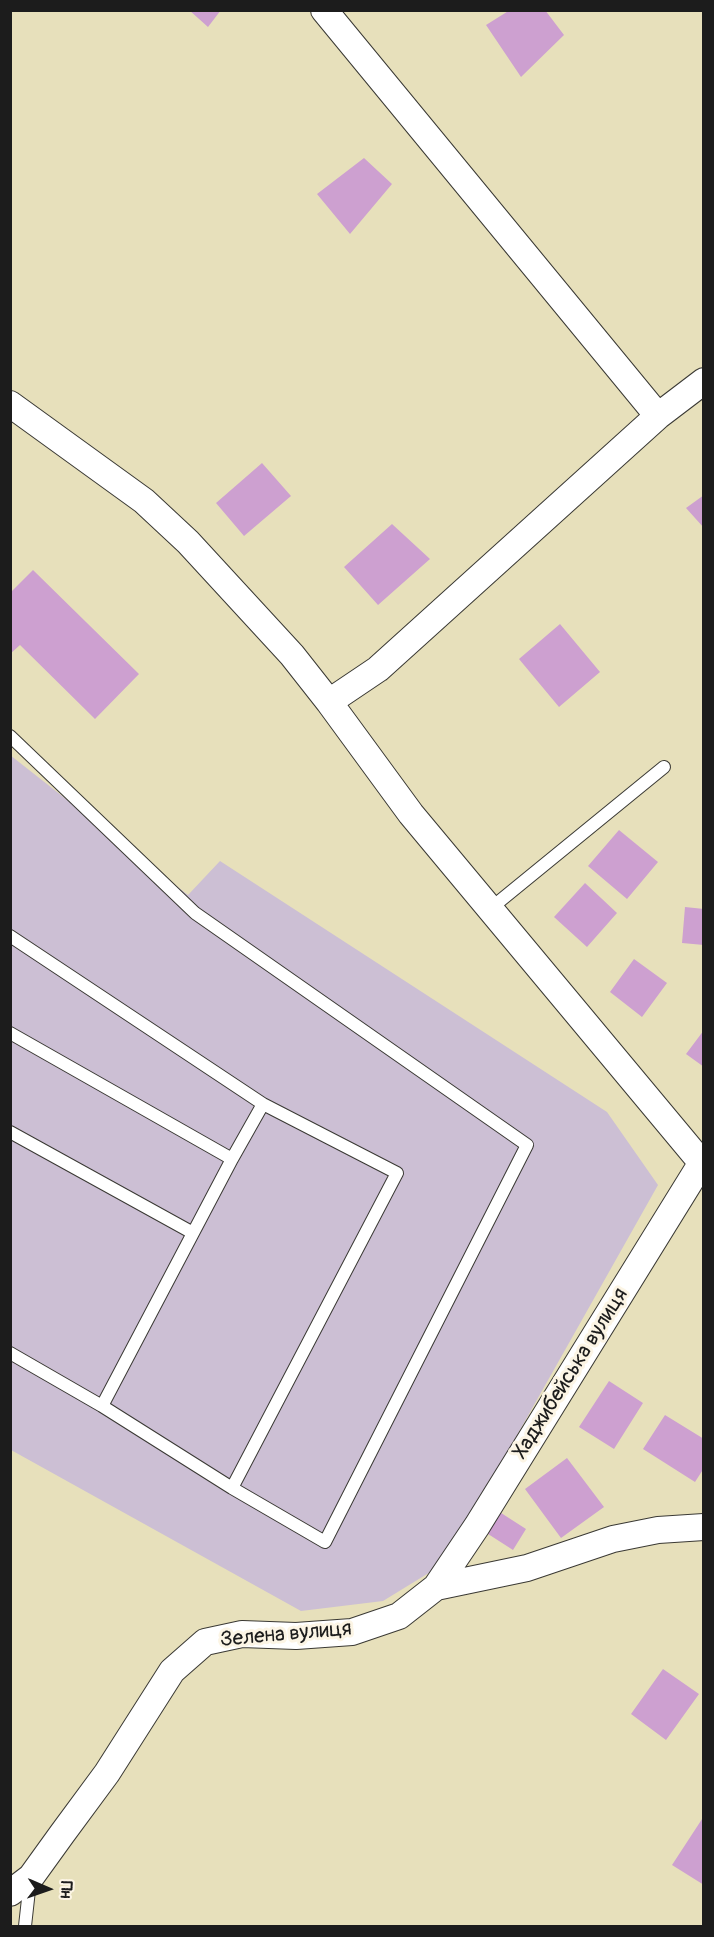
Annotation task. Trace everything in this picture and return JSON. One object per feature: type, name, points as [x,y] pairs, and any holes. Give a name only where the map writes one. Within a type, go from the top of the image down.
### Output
[{"type":"street","points":[[324,10],[658,416]]},
{"type":"street","points":[[329,702],[378,669],[658,416],[704,381]]},
{"type":"street","points":[[10,404],[144,501],[189,542],[292,655],[411,814],[702,1161]]},
{"type":"street","name":"Хаджибейська вулиця","points":[[436,1587],[477,1526],[702,1161]]},
{"type":"street","name":"Зелена вулиця","points":[[10,1893],[31,1877],[107,1773],[172,1671],[205,1642],[242,1634],[296,1636],[352,1632],[399,1616],[436,1587],[527,1568],[613,1539],[658,1530],[704,1527]]},
{"type":"lane","points":[[10,736],[195,913],[527,1145],[325,1542],[232,1488],[102,1406],[10,1353]]},
{"type":"lane","points":[[489,909],[664,767]]},
{"type":"lane","points":[[10,936],[263,1104],[397,1173],[232,1488]]},
{"type":"lane","points":[[10,1033],[232,1159]]},
{"type":"lane","points":[[102,1406],[263,1104]]},
{"type":"lane","points":[[10,1132],[194,1233]]},
{"type":"lane","points":[[24,1926],[31,1877]]},
{"type":"shaded area","points":[[10,755],[188,895],[220,861],[607,1112],[658,1185],[445,1563],[383,1601],[301,1611],[11,1450]]},
{"type":"building","points":[[189,10],[221,10],[208,27]]},
{"type":"building","points":[[510,10],[545,10],[564,35],[521,77],[486,25]]},
{"type":"building","points":[[364,158],[392,184],[350,234],[317,194]]},
{"type":"building","points":[[262,463],[291,496],[244,536],[216,503]]},
{"type":"building","points":[[704,495],[704,528],[686,508]]},
{"type":"building","points":[[392,524],[430,559],[378,605],[344,567]]},
{"type":"building","points":[[33,570],[139,674],[95,719],[20,645],[10,654],[10,593]]},
{"type":"building","points":[[560,624],[600,672],[559,707],[519,659]]},
{"type":"building","points":[[619,830],[658,862],[627,899],[588,866]]},
{"type":"building","points":[[585,883],[617,913],[587,947],[554,917]]},
{"type":"building","points":[[685,907],[704,909],[704,945],[682,943]]},
{"type":"building","points":[[634,959],[667,983],[642,1017],[610,992]]},
{"type":"building","points":[[704,1030],[704,1067],[686,1054]]},
{"type":"building","points":[[609,1381],[643,1403],[614,1449],[579,1427]]},
{"type":"building","points":[[665,1415],[704,1439],[704,1468],[695,1482],[643,1449]]},
{"type":"building","points":[[567,1458],[604,1507],[561,1538],[525,1489]]},
{"type":"building","points":[[498,1511],[526,1529],[513,1550],[485,1532]]},
{"type":"building","points":[[663,1669],[699,1694],[666,1740],[631,1714]]},
{"type":"building","points":[[704,1816],[704,1885],[672,1865]]}]
